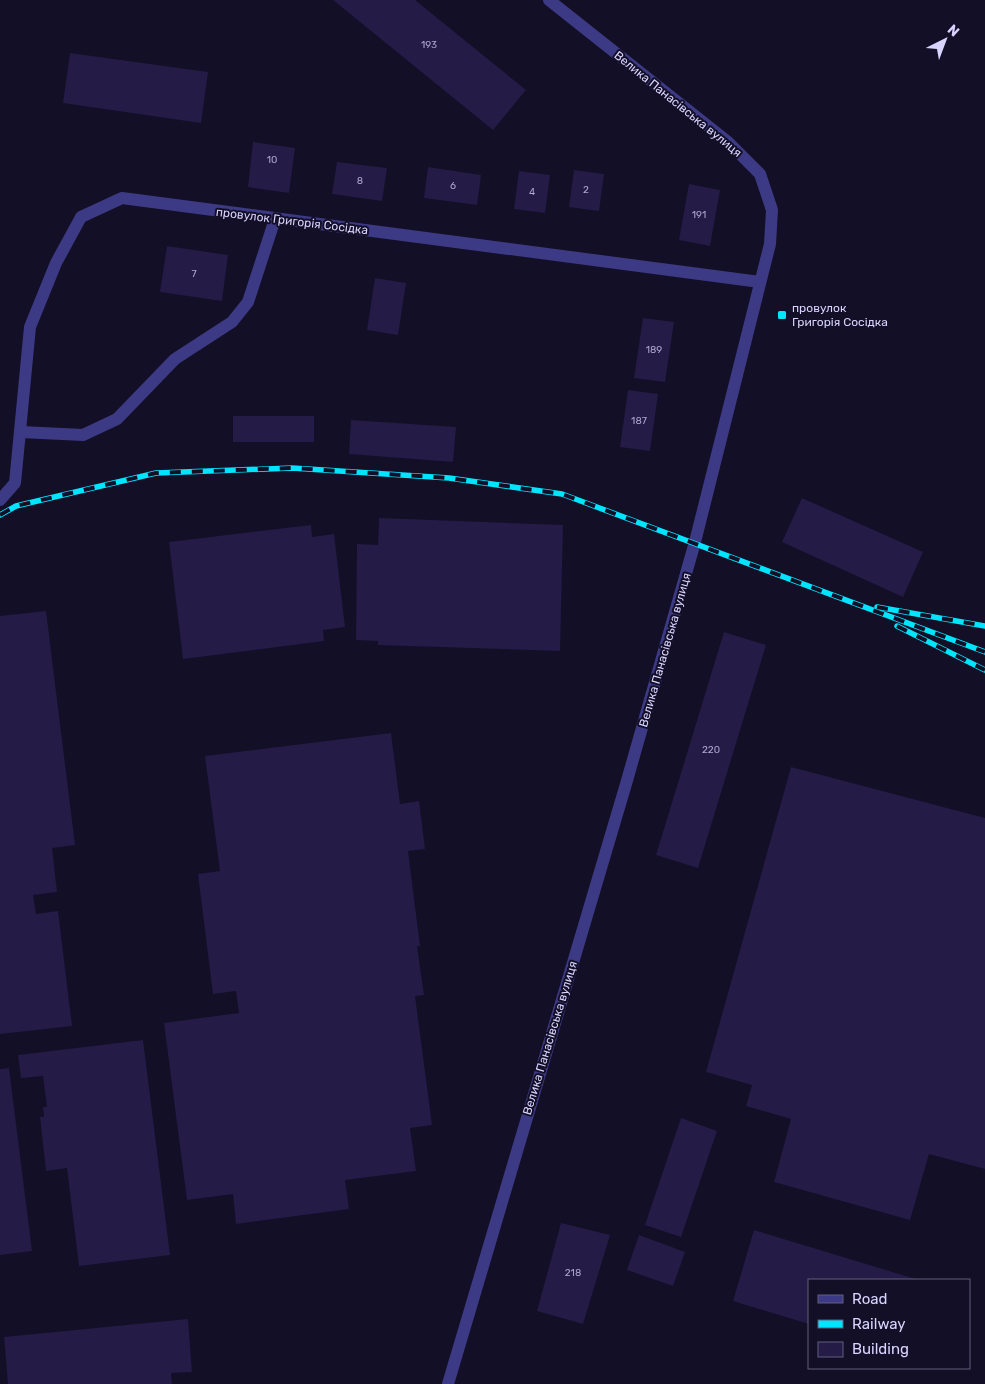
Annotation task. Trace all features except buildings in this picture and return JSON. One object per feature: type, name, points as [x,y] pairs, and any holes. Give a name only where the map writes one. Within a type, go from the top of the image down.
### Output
[{"type":"street","name":"Велика Панасівська вулиця","points":[[448,1384],[693,552],[770,244],[772,210],[760,174],[728,142],[549,0]]},
{"type":"street","name":"провулок Григорія Сосідка","points":[[0,500],[16,483],[30,327],[56,263],[81,217],[122,198],[760,282]]},
{"type":"street","points":[[20,432],[83,434],[117,418],[175,359],[232,322],[248,302],[275,219]]},
{"type":"railway","points":[[0,515],[16,506],[156,473],[292,468],[449,478],[562,494],[985,652]]},
{"type":"railway","points":[[877,607],[985,626]]},
{"type":"railway","points":[[897,626],[985,670]]},
{"type":"place","name":"провулок Григорія Сосідка","points":[[782,315]]}]
